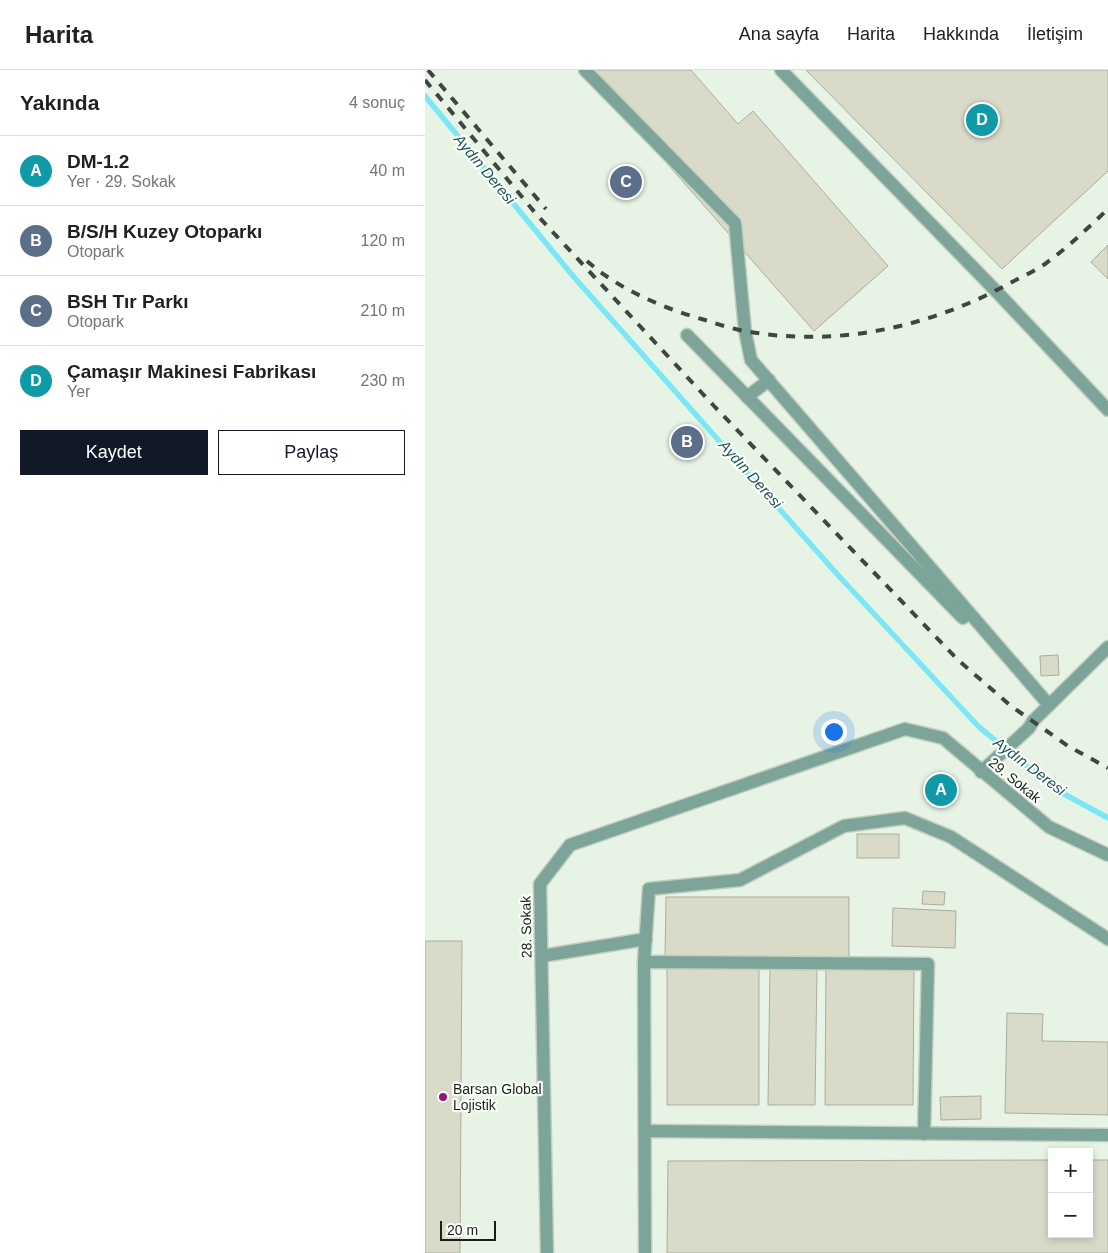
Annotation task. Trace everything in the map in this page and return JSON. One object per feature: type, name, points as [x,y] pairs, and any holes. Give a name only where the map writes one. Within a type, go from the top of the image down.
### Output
[{"type":"street","points":[[585,70],[735,224],[745,331],[751,360],[1049,705]]},
{"type":"street","points":[[781,70],[996,291],[1108,410]]},
{"type":"street","points":[[687,335],[1049,705]]},
{"type":"street","points":[[747,397],[769,380]]},
{"type":"street","points":[[981,772],[1023,733],[1108,647]]},
{"type":"street","name":"29. Sokak","points":[[905,729],[943,738],[1049,828],[1108,855]]},
{"type":"street","name":"28. Sokak","points":[[547,1253],[540,884],[570,845],[905,729]]},
{"type":"street","points":[[645,1253],[644,962],[649,889],[740,880],[844,826],[905,818],[951,837],[1108,939]]},
{"type":"street","points":[[542,956],[646,939]]},
{"type":"street","points":[[644,962],[928,964],[924,1134]]},
{"type":"street","points":[[646,1131],[1108,1136]]},
{"type":"building","points":[[598,70],[691,70],[738,124],[753,111],[888,266],[814,331],[591,77]]},
{"type":"building","points":[[806,70],[1108,70],[1108,171],[1002,269]]},
{"type":"building","points":[[1108,245],[1108,279],[1091,262]]},
{"type":"building","points":[[1058,655],[1059,675],[1041,676],[1040,656]]},
{"type":"building","points":[[939,772],[959,790],[943,808],[923,790]]},
{"type":"building","points":[[857,834],[899,834],[899,858],[857,858]]},
{"type":"building","points":[[923,891],[945,892],[944,905],[922,904]]},
{"type":"building","points":[[666,897],[849,897],[849,958],[665,958]]},
{"type":"building","points":[[893,908],[956,911],[955,948],[892,946]]},
{"type":"building","name":"Barsan Global Lojistik","points":[[425,941],[462,941],[460,1253],[425,1253]]},
{"type":"building","points":[[667,966],[759,967],[759,1105],[667,1105]]},
{"type":"building","points":[[826,966],[914,967],[913,1105],[825,1105]]},
{"type":"building","points":[[770,967],[817,968],[815,1105],[768,1105]]},
{"type":"building","points":[[1007,1013],[1043,1014],[1042,1041],[1108,1042],[1108,1115],[1005,1113]]},
{"type":"building","points":[[981,1096],[981,1119],[941,1120],[940,1097]]},
{"type":"building","points":[[1048,1160],[1048,1238],[1093,1238],[1093,1160],[1108,1160],[1108,1253],[667,1253],[668,1161]]},
{"type":"waterway","name":"Aydın Deresi","points":[[425,96],[573,276],[837,574],[979,727],[1055,789],[1108,818]]},
{"type":"railway","points":[[428,70],[546,209]]},
{"type":"railway","points":[[425,80],[537,215],[714,406],[958,660],[1011,706],[1068,746],[1108,768]]},
{"type":"railway","points":[[587,261],[599,271],[643,297],[674,310],[730,328],[780,336],[849,335],[883,330],[916,322],[981,298],[1045,264],[1108,209]]},
{"type":"place","name":"Çamaşır Makinesi Fabrikası","points":[[982,120]]},
{"type":"place","name":"BSH Tır Parkı","points":[[626,182]]},
{"type":"place","name":"B/S/H Kuzey Otoparkı","points":[[687,442]]},
{"type":"place","name":"DM-1.2","points":[[941,790]]},
{"type":"place","name":"Barsan Global Lojistik","points":[[443,1097]]}]
